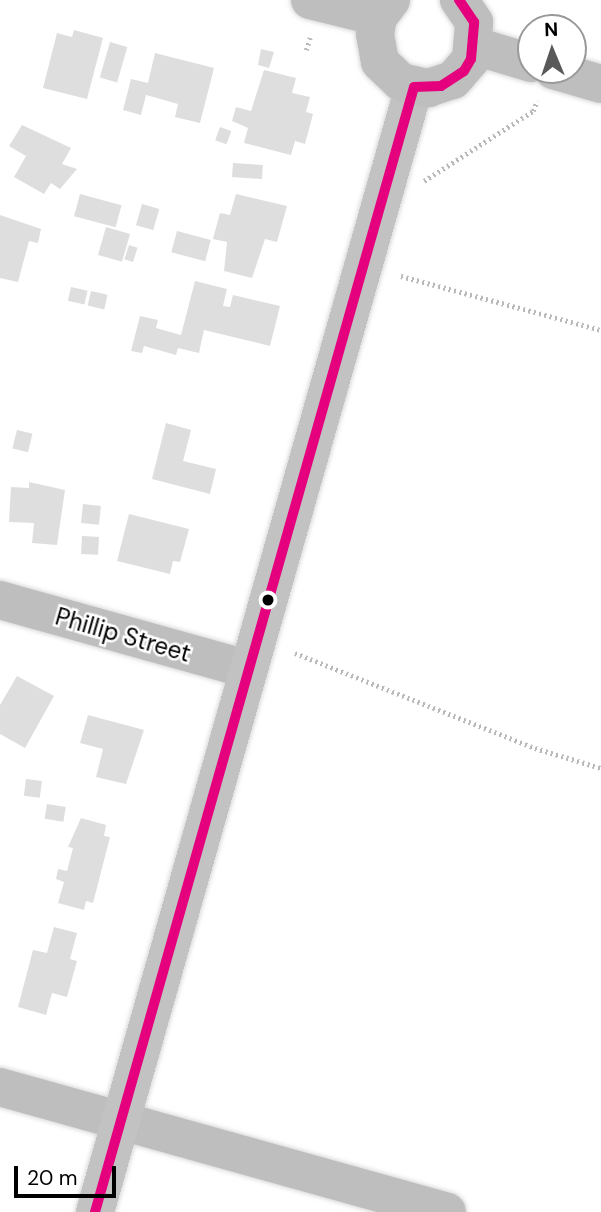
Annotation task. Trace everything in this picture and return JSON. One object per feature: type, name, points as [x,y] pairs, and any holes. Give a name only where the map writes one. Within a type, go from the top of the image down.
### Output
[{"type":"street","points":[[310,0],[384,9],[375,48],[380,62],[395,78],[414,87],[428,88],[453,79],[471,59],[475,46],[474,22],[459,0]]},
{"type":"street","points":[[475,46],[517,66]]},
{"type":"street","points":[[95,1212],[414,87]]},
{"type":"street","name":"Phillip Street","points":[[0,600],[247,669]]},
{"type":"street","points":[[0,1087],[447,1212]]},
{"type":"path","points":[[306,50],[310,38]]},
{"type":"path","points":[[417,179],[427,182],[533,111],[539,84]]},
{"type":"path","points":[[401,276],[601,330]]},
{"type":"path","points":[[295,653],[544,751],[601,768]]},
{"type":"building","points":[[74,30],[103,38],[87,99],[43,88],[57,33],[72,37]]},
{"type":"building","points":[[110,42],[127,47],[117,83],[100,78]]},
{"type":"building","points":[[261,49],[274,52],[269,68],[258,65]]},
{"type":"building","points":[[155,53],[214,68],[200,123],[175,117],[178,104],[146,95],[141,115],[123,110],[131,79],[148,83]]},
{"type":"building","points":[[264,70],[296,78],[292,93],[310,97],[306,112],[313,114],[305,144],[295,141],[291,155],[244,143],[248,128],[232,121],[236,107],[251,111]]},
{"type":"building","points":[[22,125],[71,148],[62,164],[77,169],[60,189],[51,183],[44,194],[14,177],[26,156],[9,146]]},
{"type":"building","points":[[220,127],[231,131],[226,144],[215,140]]},
{"type":"building","points":[[233,163],[263,165],[262,179],[232,177]]},
{"type":"building","points":[[80,194],[122,205],[116,227],[74,216]]},
{"type":"building","points":[[236,194],[287,206],[277,242],[265,239],[252,278],[224,271],[227,242],[213,239],[220,213],[230,215]]},
{"type":"building","points":[[142,204],[159,209],[153,230],[136,225]]},
{"type":"building","points":[[0,215],[41,229],[38,243],[29,241],[18,282],[0,278]]},
{"type":"building","points":[[106,227],[130,234],[122,262],[98,255]]},
{"type":"building","points":[[177,231],[211,240],[205,261],[171,252]]},
{"type":"building","points":[[129,245],[138,248],[133,262],[124,259]]},
{"type":"building","points":[[195,281],[227,289],[223,306],[230,307],[233,295],[280,306],[270,346],[204,330],[199,353],[178,348],[176,355],[144,346],[142,353],[131,351],[140,316],[158,320],[156,328],[181,335]]},
{"type":"building","points":[[71,287],[88,291],[84,304],[68,301]]},
{"type":"building","points":[[91,291],[108,295],[104,309],[88,306]]},
{"type":"building","points":[[166,423],[191,430],[183,461],[216,469],[210,494],[152,479]]},
{"type":"building","points":[[17,430],[33,434],[28,452],[12,448]]},
{"type":"building","points":[[29,482],[65,490],[57,545],[32,543],[34,523],[9,522],[11,487],[29,488]]},
{"type":"building","points":[[83,504],[101,506],[99,525],[81,523]]},
{"type":"building","points":[[129,514],[189,529],[180,562],[173,561],[170,574],[117,561]]},
{"type":"building","points":[[82,536],[99,537],[98,555],[81,554]]},
{"type":"building","points":[[17,676],[54,696],[25,748],[0,734],[0,705]]},
{"type":"building","points":[[88,715],[144,730],[126,784],[96,777],[103,749],[80,743]]},
{"type":"building","points":[[26,779],[42,781],[40,798],[24,796]]},
{"type":"building","points":[[47,804],[66,807],[63,822],[45,819]]},
{"type":"building","points":[[81,818],[106,825],[104,836],[110,837],[93,903],[86,901],[84,910],[58,903],[64,882],[56,879],[58,869],[67,871],[73,848],[68,847]]},
{"type":"building","points":[[54,927],[77,933],[70,959],[77,961],[67,997],[52,993],[46,1015],[18,1007],[33,950],[47,953]]},
{"type":"transit line","points":[[95,1212],[414,87],[441,86],[464,71],[471,59],[474,22],[459,0]]}]
